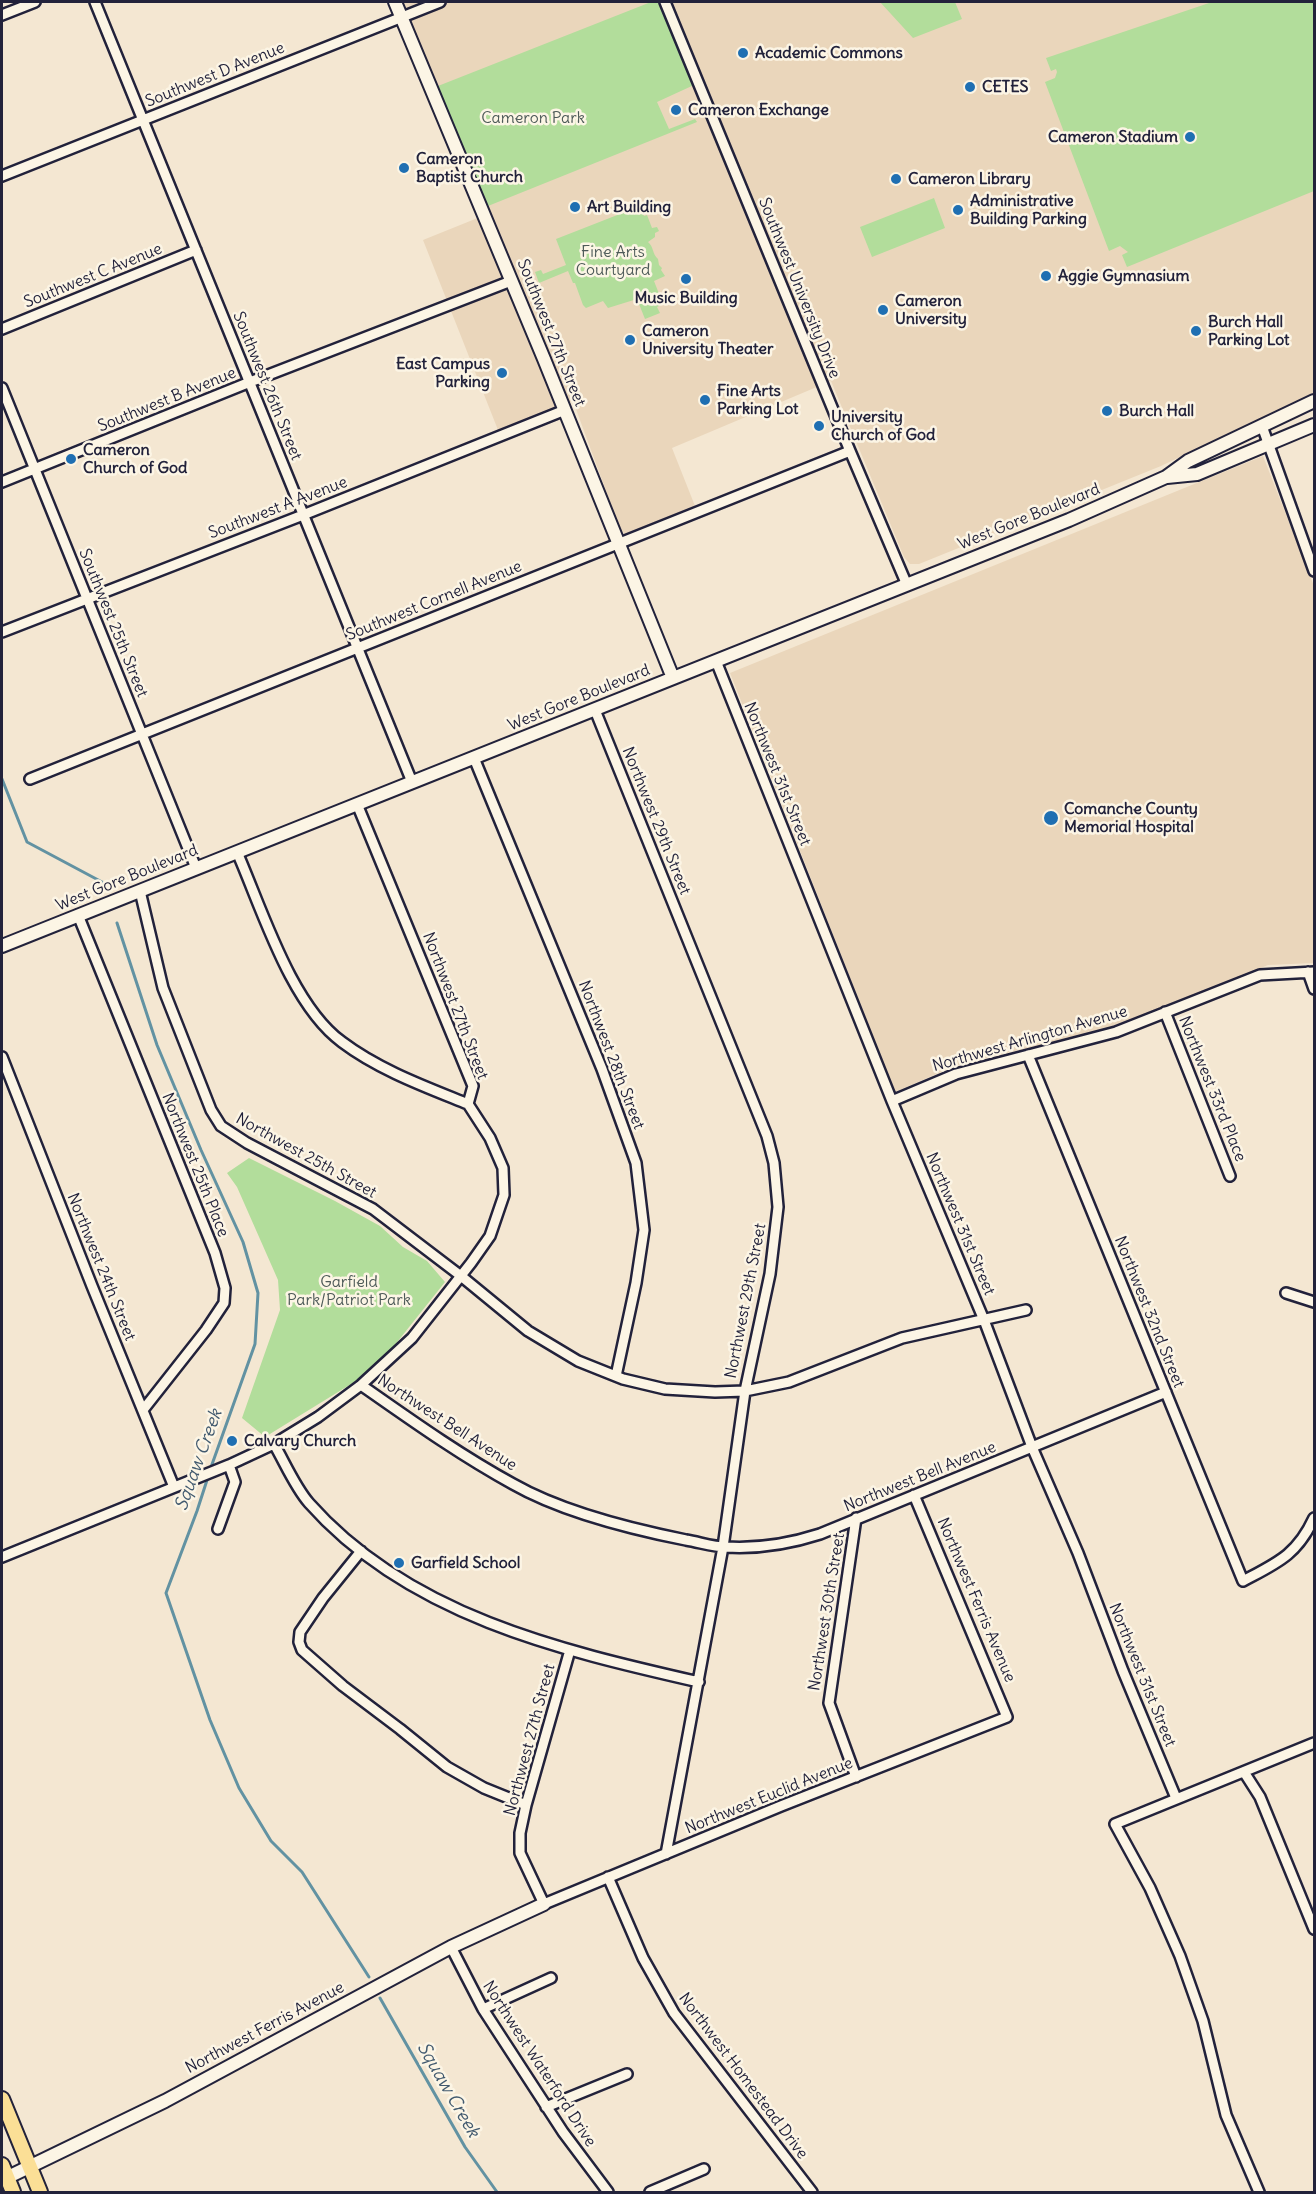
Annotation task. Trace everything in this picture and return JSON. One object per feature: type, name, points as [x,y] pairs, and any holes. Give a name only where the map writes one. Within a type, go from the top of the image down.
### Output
[{"type":"main road","name":"Southwest 27th Street","points":[[395,2],[512,281],[673,678]]},
{"type":"main road","name":"West Gore Boulevard","points":[[2,946],[907,585],[1166,477],[1188,461],[1314,401]]},
{"type":"main road","name":"West Gore Boulevard","points":[[1166,477],[1197,474],[1314,425]]},
{"type":"main road","name":"Northwest Ferris Avenue","points":[[4,2179],[174,2096],[451,1947],[544,1904]]},
{"type":"main road","points":[[2,2098],[40,2193]]},
{"type":"main road","points":[[2,2165],[4,2179],[13,2193]]},
{"type":"street","points":[[2,15],[34,2]]},
{"type":"street","name":"Southwest 26th Street","points":[[95,2],[412,782]]},
{"type":"street","name":"Southwest D Avenue","points":[[2,176],[440,2]]},
{"type":"street","name":"Southwest University Drive","points":[[665,2],[907,585]]},
{"type":"street","name":"Southwest C Avenue","points":[[2,329],[196,250]]},
{"type":"street","name":"Southwest B Avenue","points":[[2,482],[250,382],[512,281]]},
{"type":"street","name":"Southwest 25th Street","points":[[2,388],[196,868]]},
{"type":"street","name":"Southwest A Avenue","points":[[2,632],[565,410]]},
{"type":"street","points":[[1262,426],[1314,571]]},
{"type":"street","name":"Southwest Cornell Avenue","points":[[30,779],[850,451]]},
{"type":"street","name":"Northwest 31st Street","points":[[716,662],[1176,1798]]},
{"type":"street","name":"Northwest 29th Street","points":[[595,710],[767,1136],[772,1154],[778,1207],[770,1274],[744,1391],[723,1547],[666,1854]]},
{"type":"street","name":"Northwest 28th Street","points":[[474,758],[602,1069],[636,1163],[644,1230],[636,1283],[616,1376]]},
{"type":"street","name":"Northwest 27th Street","points":[[357,804],[473,1086],[468,1104],[490,1138],[503,1168],[504,1195],[490,1236],[461,1276],[412,1338],[361,1385]]},
{"type":"street","points":[[237,852],[288,973],[312,1012],[341,1042],[396,1074],[468,1104]]},
{"type":"street","name":"Northwest 25th Street","points":[[140,891],[163,988],[211,1110],[221,1126],[247,1143],[373,1209],[461,1276]]},
{"type":"street","name":"Northwest 25th Place","points":[[78,915],[215,1253],[225,1288],[224,1303],[206,1330],[143,1410]]},
{"type":"street","points":[[1311,972],[1314,989]]},
{"type":"street","name":"Northwest Arlington Avenue","points":[[892,1101],[956,1074],[1116,1032],[1260,975],[1311,972]]},
{"type":"street","name":"Northwest 33rd Place","points":[[1165,1012],[1230,1176]]},
{"type":"street","name":"Northwest 32nd Street","points":[[1028,1055],[1243,1581],[1293,1551],[1306,1536],[1314,1518]]},
{"type":"street","name":"Northwest 24th Street","points":[[2,1058],[174,1487]]},
{"type":"street","points":[[461,1276],[528,1331],[578,1361],[616,1376],[665,1389],[744,1391],[789,1382],[902,1338],[1026,1310]]},
{"type":"street","points":[[1286,1293],[1314,1302]]},
{"type":"street","name":"Northwest Bell Avenue","points":[[2,1557],[274,1444],[318,1417],[361,1385],[443,1443],[515,1486],[576,1511],[661,1535],[723,1547],[745,1548],[793,1543],[820,1534],[1166,1392]]},
{"type":"street","points":[[274,1444],[307,1501],[346,1539],[442,1603],[497,1628],[616,1663],[699,1682]]},
{"type":"street","points":[[218,1529],[235,1482],[225,1466]]},
{"type":"street","name":"Northwest Ferris Avenue","points":[[914,1495],[1006,1717]]},
{"type":"street","name":"Northwest 30th Street","points":[[856,1518],[829,1703],[856,1777]]},
{"type":"street","points":[[361,1551],[323,1598],[300,1632],[299,1642],[302,1650],[343,1686],[447,1767],[484,1788],[526,1805]]},
{"type":"street","name":"Northwest 27th Street","points":[[544,1904],[520,1853],[520,1833],[570,1650]]},
{"type":"street","name":"Northwest Euclid Avenue","points":[[544,1904],[1006,1717]]},
{"type":"street","points":[[1259,2193],[1226,2115],[1203,2021],[1180,1956],[1150,1888],[1115,1824],[1314,1743]]},
{"type":"street","points":[[1244,1772],[1260,1797],[1314,1929]]},
{"type":"street","name":"Northwest Homestead Drive","points":[[608,1877],[643,1958],[674,2013],[812,2193]]},
{"type":"street","name":"Northwest Waterford Drive","points":[[451,1947],[483,2009],[546,2107],[608,2193]]},
{"type":"street","points":[[483,2009],[551,1978]]},
{"type":"street","points":[[546,2107],[627,2074]]},
{"type":"street","points":[[650,2193],[704,2169]]},
{"type":"shaded area","name":"Cameron University","points":[[402,2],[1314,2],[1314,393],[1161,466],[919,564],[910,564],[904,557],[831,381],[672,448],[695,506],[625,534],[620,529],[573,401],[498,430],[423,240],[490,213]]},
{"type":"shaded area","name":"Comanche County Memorial Hospital","points":[[1263,456],[1314,586],[1314,963],[1268,965],[1140,1017],[1107,1028],[955,1066],[895,1092],[730,673]]},
{"type":"green space","name":"Cameron Park","points":[[651,2],[658,2],[694,85],[657,102],[669,129],[695,119],[697,122],[488,206],[438,86]]},
{"type":"green space","points":[[880,2],[955,2],[962,19],[913,38]]},
{"type":"green space","name":"Cameron Stadium","points":[[1212,2],[1314,2],[1314,191],[1127,267],[1122,255],[1128,252],[1120,246],[1109,251],[1045,82],[1055,78],[1057,72],[1056,69],[1051,71],[1046,58]]},
{"type":"green space","points":[[934,198],[945,228],[872,257],[860,227]]},
{"type":"green space","name":"Fine Arts Courtyard","points":[[637,201],[644,216],[647,215],[652,228],[657,227],[659,231],[648,242],[665,276],[654,281],[663,304],[657,307],[660,313],[645,319],[637,299],[608,308],[603,301],[586,308],[568,271],[539,283],[535,272],[541,270],[543,274],[566,265],[556,239],[625,212],[624,206]]},
{"type":"green space","name":"Garfield Park/Patriot Park","points":[[249,1158],[380,1226],[403,1247],[427,1261],[445,1282],[390,1351],[356,1381],[265,1437],[242,1418],[280,1310],[278,1280],[237,1187],[227,1173]]},
{"type":"waterway","name":"Squaw Creek","points":[[2,779],[27,842],[102,882]]},
{"type":"waterway","name":"Squaw Creek","points":[[117,923],[157,1045],[243,1242],[258,1293],[255,1344],[210,1470]]},
{"type":"waterway","name":"Squaw Creek","points":[[208,1477],[166,1593],[210,1720],[239,1788],[271,1841],[302,1872],[369,1977]]},
{"type":"waterway","name":"Squaw Creek","points":[[380,1998],[465,2147],[497,2192]]},
{"type":"place","name":"Academic Commons","points":[[743,53]]},
{"type":"place","name":"CETES","points":[[970,87]]},
{"type":"place","name":"Cameron Exchange","points":[[676,110]]},
{"type":"place","name":"Cameron Stadium","points":[[1190,137]]},
{"type":"place","name":"Cameron Baptist Church","points":[[404,168]]},
{"type":"place","name":"Cameron Library","points":[[896,179]]},
{"type":"place","name":"Art Building","points":[[575,207]]},
{"type":"place","name":"Administrative Building Parking","points":[[958,210]]},
{"type":"place","name":"Aggie Gymnasium","points":[[1046,276]]},
{"type":"place","name":"Music Building","points":[[686,279]]},
{"type":"place","name":"Cameron University","points":[[883,310]]},
{"type":"place","name":"Burch Hall Parking Lot","points":[[1196,331]]},
{"type":"place","name":"Cameron University Theater","points":[[630,340]]},
{"type":"place","name":"East Campus Parking","points":[[502,373]]},
{"type":"place","name":"Fine Arts Parking Lot","points":[[705,400]]},
{"type":"place","name":"Burch Hall","points":[[1107,411]]},
{"type":"place","name":"University Church of God","points":[[819,426]]},
{"type":"place","name":"Cameron Church of God","points":[[71,459]]},
{"type":"place","name":"Comanche County Memorial Hospital","points":[[1051,818]]},
{"type":"place","name":"Calvary Church","points":[[232,1441]]},
{"type":"place","name":"Garfield School","points":[[399,1563]]}]
